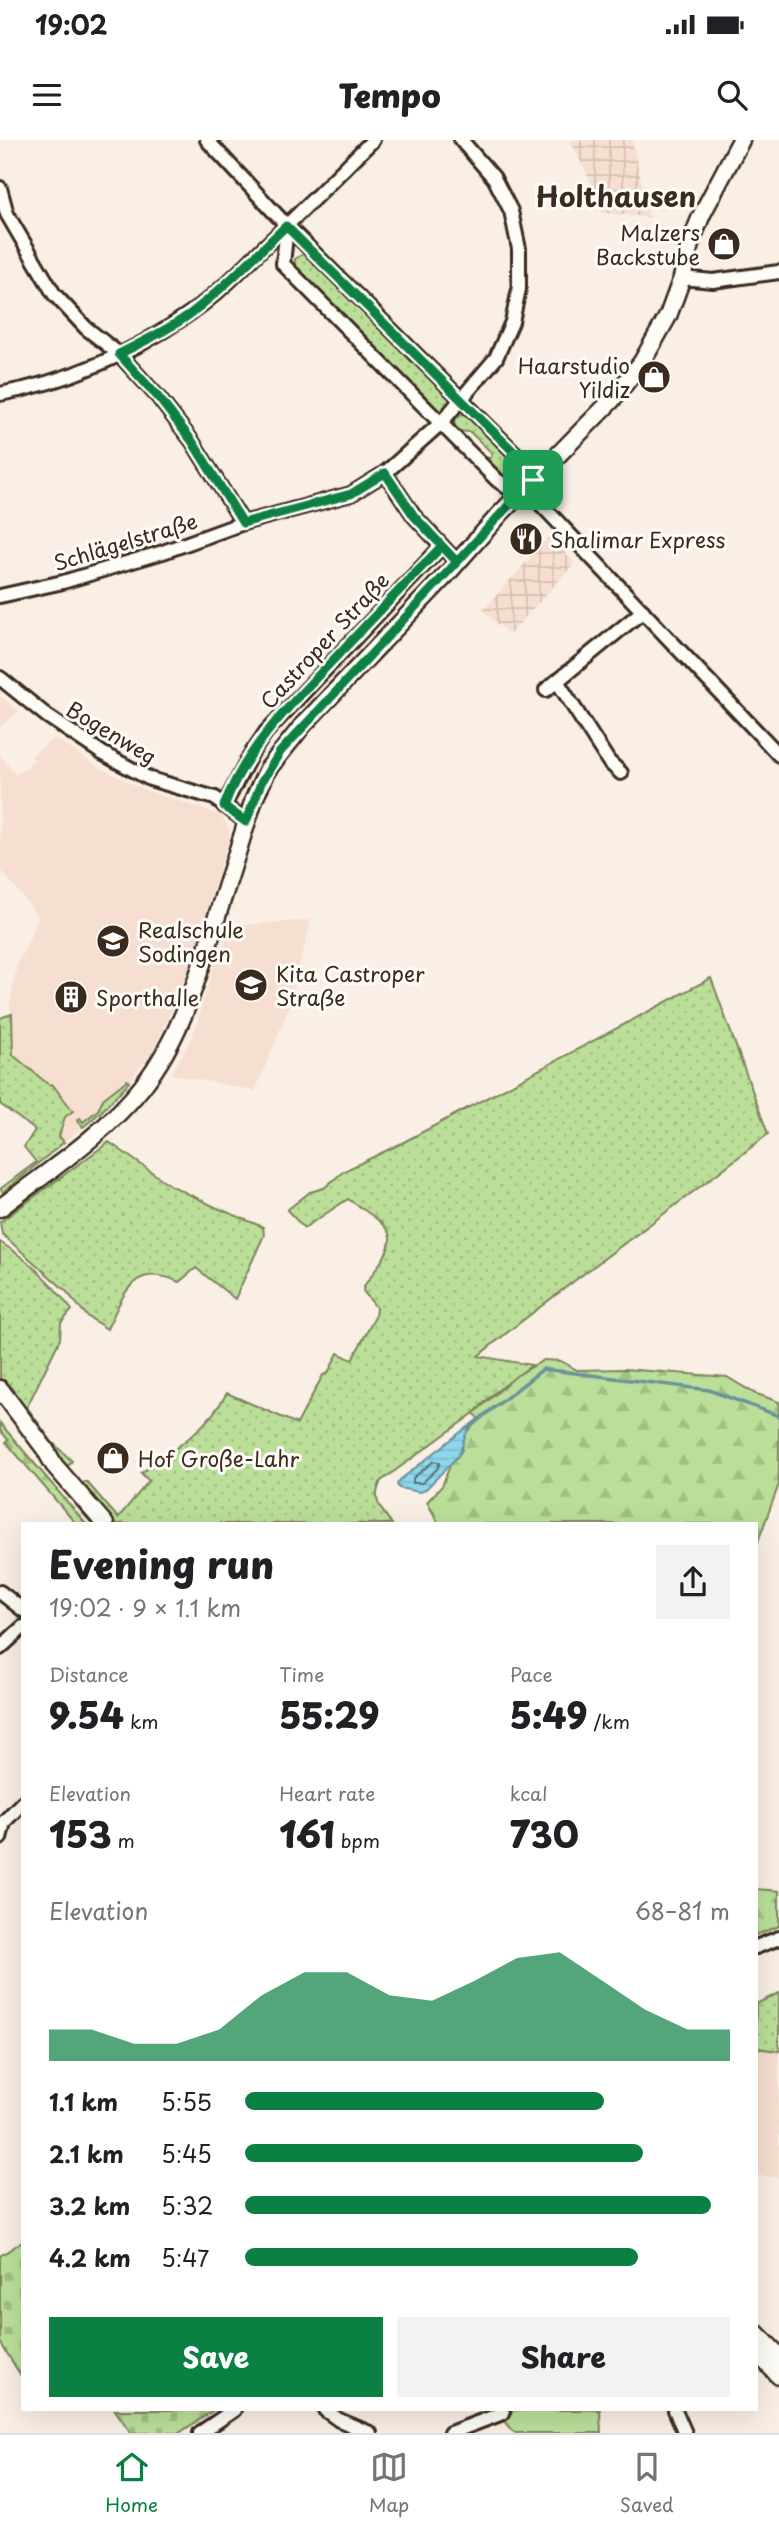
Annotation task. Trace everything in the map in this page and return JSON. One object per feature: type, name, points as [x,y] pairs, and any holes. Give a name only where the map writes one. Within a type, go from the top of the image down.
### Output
[{"type":"main road","name":"Castroper Straße","points":[[0,1208],[102,1128],[141,1088],[156,1068],[169,1048],[190,1001],[246,822],[268,769],[280,752],[457,562],[527,496],[533,480],[611,401],[642,362],[664,324],[697,226],[741,140]]},
{"type":"main road","points":[[0,1390],[54,1465],[103,1522]]},
{"type":"main road","points":[[0,1406],[39,1454],[54,1465]]},
{"type":"main road","points":[[758,2335],[779,2356]]},
{"type":"main road","points":[[758,2353],[779,2376]]},
{"type":"street","points":[[207,140],[286,226],[524,462],[533,480]]},
{"type":"street","points":[[0,394],[54,381],[119,354],[188,315],[221,289],[373,140]]},
{"type":"street","name":"Schlägelstraße","points":[[0,596],[63,582],[163,552],[243,523],[351,494],[385,473],[441,423],[496,358],[515,309],[520,268],[515,228],[502,193],[486,166],[461,140]]},
{"type":"street","points":[[0,188],[8,214],[29,255],[54,294],[86,328],[119,354],[158,397],[192,441],[243,523]]},
{"type":"street","points":[[286,226],[284,264],[497,480],[527,496],[643,611],[726,702],[779,755]]},
{"type":"street","points":[[681,278],[713,281],[779,272]]},
{"type":"street","points":[[385,473],[414,516],[457,562]]},
{"type":"street","name":"Castroper Straße","points":[[222,800],[266,732],[442,546]]},
{"type":"street","points":[[546,690],[643,611]]},
{"type":"street","name":"Bogenweg","points":[[0,678],[47,716],[111,759],[150,779],[222,800],[254,799]]},
{"type":"street","points":[[557,681],[608,762],[621,773]]},
{"type":"street","name":"Bogenweg","points":[[222,800],[246,822]]},
{"type":"street","points":[[0,1592],[21,1609]]},
{"type":"street","points":[[0,1648],[21,1629]]},
{"type":"street","points":[[0,1838],[4,1822],[21,1804]]},
{"type":"street","points":[[758,1946],[779,1938]]},
{"type":"street","points":[[200,2433],[233,2411]]},
{"type":"street","points":[[326,2411],[339,2420],[370,2433]]},
{"type":"street","points":[[675,2411],[685,2433]]},
{"type":"street","points":[[450,2433],[503,2413]]},
{"type":"shaded area","points":[[570,140],[632,140],[649,217],[602,213],[596,193]]},
{"type":"shaded area","points":[[549,537],[575,563],[509,635],[483,610]]},
{"type":"shaded area","points":[[0,696],[19,711],[0,727]]},
{"type":"shaded area","name":"Realschule Sodingen","points":[[54,738],[97,766],[145,790],[221,815],[230,831],[186,978],[154,1049],[123,1090],[64,1142],[59,1136],[65,1117],[73,1111],[49,1085],[13,1055],[10,1002],[13,986],[17,965],[39,917],[0,869],[0,755],[16,775],[34,760],[31,756]]},
{"type":"shaded area","name":"Kita Castroper Straße","points":[[311,920],[289,1008],[255,1091],[171,1074],[192,1038],[229,926]]},
{"type":"shaded area","points":[[758,2048],[779,2051],[779,2178],[758,2175]]},
{"type":"green space","points":[[305,253],[450,394],[452,403],[448,407],[443,411],[436,411],[295,268],[295,259]]},
{"type":"green space","points":[[463,414],[470,416],[517,463],[502,478],[482,457],[491,458],[492,453],[470,432],[456,431],[454,420]]},
{"type":"green space","points":[[711,978],[768,1134],[478,1356],[532,1365],[493,1394],[474,1413],[381,1481],[377,1499],[391,1522],[113,1522],[81,1485],[87,1482],[118,1518],[149,1481],[141,1473],[200,1428],[227,1393],[297,1424],[338,1353],[352,1360],[375,1317],[376,1307],[363,1291],[364,1286],[385,1255],[390,1236],[378,1220],[348,1199],[304,1228],[287,1210],[310,1192],[324,1188],[344,1171],[402,1143]]},
{"type":"green space","points":[[12,1014],[13,1055],[49,1085],[52,1084],[73,1111],[65,1117],[59,1136],[64,1142],[3,1192],[0,1189],[36,1162],[24,1147],[35,1130],[0,1104],[0,1018]]},
{"type":"green space","points":[[127,1080],[129,1082],[102,1111],[83,1127],[77,1120],[80,1118],[83,1122],[98,1110],[103,1099]]},
{"type":"green space","points":[[109,1142],[170,1185],[263,1227],[264,1235],[235,1299],[196,1268],[179,1282],[163,1277],[140,1278],[125,1293],[107,1329],[87,1316],[66,1291],[2,1234],[0,1222]]},
{"type":"green space","points":[[0,1242],[39,1273],[72,1310],[61,1323],[60,1339],[27,1407],[52,1442],[72,1461],[67,1467],[0,1385]]},
{"type":"green space","points":[[544,1360],[561,1361],[577,1370],[624,1369],[727,1377],[754,1393],[779,1402],[779,1484],[758,1542],[758,1522],[438,1522],[427,1502],[442,1486],[451,1463],[462,1450],[464,1434],[479,1420],[474,1413],[516,1376]]},
{"type":"green space","points":[[0,1423],[84,1522],[74,1522],[6,1442],[8,1440],[0,1430]]},
{"type":"green space","points":[[758,1889],[779,1891],[779,1926],[758,1934]]},
{"type":"green space","points":[[779,1993],[779,2051],[758,2048],[758,2003]]},
{"type":"green space","points":[[21,2242],[21,2376],[0,2342],[0,2256]]},
{"type":"green space","points":[[116,2411],[212,2411],[179,2433],[131,2433]]},
{"type":"green space","points":[[512,2411],[600,2411],[601,2433],[515,2433],[504,2420]]},
{"type":"water","points":[[467,1427],[469,1429],[458,1456],[426,1489],[420,1492],[399,1488],[397,1484],[400,1480]]},
{"type":"waterway","points":[[468,1428],[543,1369],[709,1390],[779,1416]]},
{"type":"place","name":"Malzers Backstube","points":[[724,244]]},
{"type":"place","name":"Haarstudio Yildiz","points":[[654,377]]},
{"type":"place","name":"Shalimar Express","points":[[526,539]]},
{"type":"place","name":"Realschule Sodingen","points":[[113,941]]},
{"type":"place","name":"Kita Castroper Straße","points":[[251,985]]},
{"type":"place","name":"Sporthalle","points":[[71,997]]},
{"type":"place","name":"Hof Große-Lahr","points":[[113,1458]]},
{"type":"district","name":"Holthausen","points":[[616,195]]},
{"type":"route","points":[[533,480],[524,462],[286,226],[221,289],[188,315],[119,354],[158,397],[192,441],[243,523],[351,494],[385,473],[422,527],[457,562],[280,752],[261,783],[246,822],[224,806],[251,754],[266,732],[321,673],[442,546],[457,562],[519,494],[535,498],[533,480]]}]
